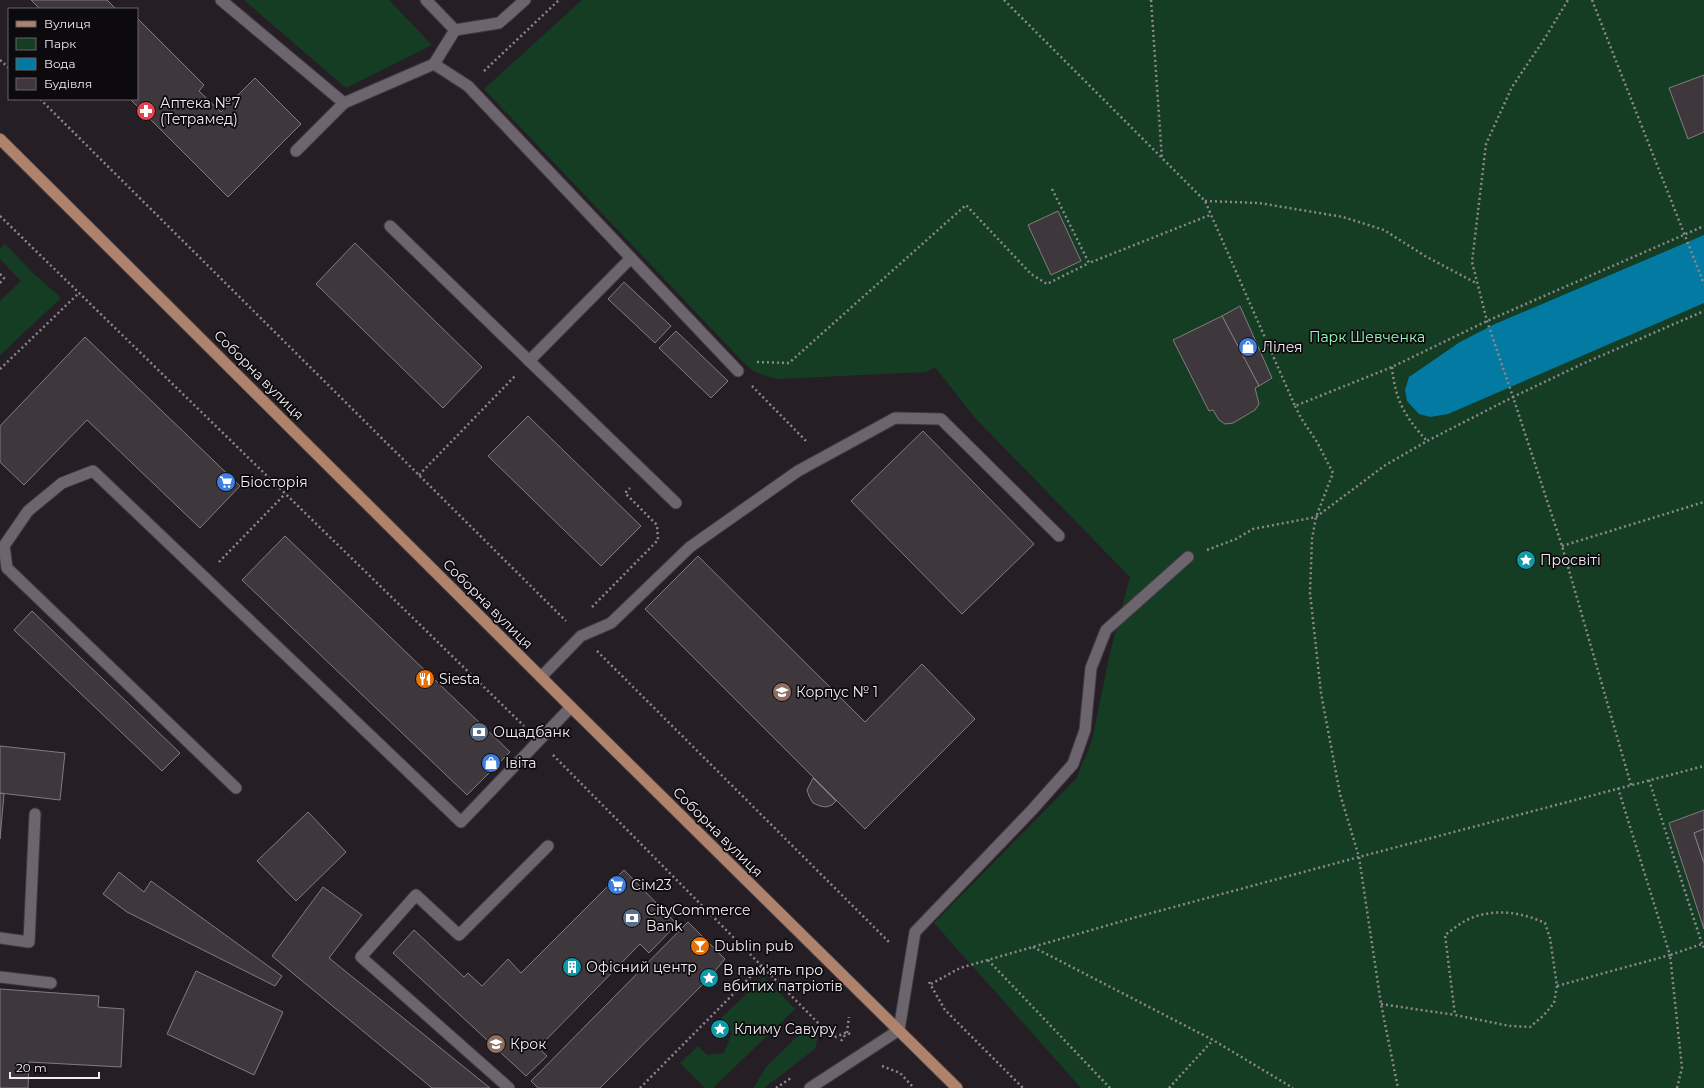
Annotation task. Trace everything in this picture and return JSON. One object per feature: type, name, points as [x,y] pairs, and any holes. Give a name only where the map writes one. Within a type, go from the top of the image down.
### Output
[{"type":"main road","name":"Соборна вулиця","points":[[0,138],[571,707],[957,1088]]},
{"type":"street","points":[[221,0],[344,103]]},
{"type":"street","points":[[426,0],[455,30]]},
{"type":"street","points":[[296,151],[344,103],[434,64],[455,30],[499,23],[525,0]]},
{"type":"street","points":[[434,64],[468,86],[738,371]]},
{"type":"street","points":[[390,226],[676,503]]},
{"type":"street","points":[[529,361],[631,258]]},
{"type":"street","points":[[541,677],[581,636],[611,623],[690,547],[798,471],[894,418],[941,419],[1059,536]]},
{"type":"street","points":[[236,788],[7,568],[4,546],[28,511],[62,483],[93,471],[461,822],[571,707]]},
{"type":"street","points":[[810,1088],[899,1030],[915,932],[1032,810],[1073,764],[1084,730],[1091,668],[1106,630],[1188,557]]},
{"type":"street","points":[[0,938],[29,942],[36,814]]},
{"type":"street","points":[[509,1088],[361,957],[416,895],[459,935],[548,846]]},
{"type":"street","points":[[0,977],[51,983]]},
{"type":"path","points":[[468,86],[558,0]]},
{"type":"path","points":[[1004,0],[1204,201],[1295,406],[1333,473],[1316,517],[1312,539],[1310,593],[1320,693],[1340,794],[1359,856],[1381,1004],[1398,1088]]},
{"type":"path","points":[[1151,0],[1162,160]]},
{"type":"path","points":[[1568,0],[1545,38],[1512,87],[1486,144],[1472,262],[1476,283],[1487,321],[1562,546],[1631,785]]},
{"type":"path","points":[[1592,0],[1704,284]]},
{"type":"path","points":[[0,60],[8,67]]},
{"type":"path","points":[[41,100],[931,984],[945,1010],[1023,1088]]},
{"type":"path","points":[[1052,189],[1089,263]]},
{"type":"path","points":[[1204,201],[1259,203],[1342,217],[1384,230],[1425,256],[1476,283]]},
{"type":"path","points":[[752,358],[758,363],[789,363],[966,205],[1031,274],[1047,284],[1089,263],[1210,215]]},
{"type":"path","points":[[0,216],[538,740],[833,1038],[847,1032]]},
{"type":"path","points":[[1295,406],[1392,366],[1487,321],[1704,226]]},
{"type":"path","points":[[0,274],[4,278],[0,283]]},
{"type":"path","points":[[0,369],[79,293]]},
{"type":"path","points":[[1188,557],[1236,539],[1253,529],[1316,517],[1384,466],[1427,441],[1580,365],[1704,311]]},
{"type":"path","points":[[419,475],[529,361]]},
{"type":"path","points":[[1392,366],[1394,384],[1400,406],[1412,424],[1427,441]]},
{"type":"path","points":[[738,371],[798,434]]},
{"type":"path","points":[[588,611],[658,540],[657,525],[625,493]]},
{"type":"path","points":[[205,577],[285,494]]},
{"type":"path","points":[[1562,546],[1704,502]]},
{"type":"path","points":[[931,984],[960,968],[1032,947],[1359,856],[1704,766]]},
{"type":"path","points":[[1649,780],[1704,948]]},
{"type":"path","points":[[1618,788],[1670,955],[1682,1068],[1677,1088]]},
{"type":"path","points":[[1381,1004],[1455,1015],[1510,1026],[1530,1026],[1544,1016],[1554,1003],[1557,986],[1550,938],[1545,923],[1529,915],[1494,911],[1468,919],[1445,935],[1455,1015]]},
{"type":"path","points":[[1557,986],[1670,955],[1702,944]]},
{"type":"path","points":[[1032,947],[1213,1040],[1293,1088]]},
{"type":"path","points":[[988,960],[1110,1088]]},
{"type":"path","points":[[640,1088],[761,966]]},
{"type":"path","points":[[848,1017],[847,1032],[853,1038]]},
{"type":"path","points":[[1169,1088],[1213,1040]]},
{"type":"path","points":[[876,1063],[900,1073],[914,1088]]},
{"type":"green space","points":[[244,0],[389,0],[432,45],[346,88]]},
{"type":"green space","name":"Парк Шевченка","points":[[582,0],[1704,0],[1704,1088],[1081,1088],[934,923],[1076,779],[1092,740],[1110,653],[1130,577],[975,418],[935,367],[926,372],[778,379],[756,372],[745,364],[484,89]]},
{"type":"green space","points":[[5,244],[32,272],[61,298],[0,355],[0,301],[21,281],[0,259],[0,249]]},
{"type":"green space","points":[[764,977],[795,1009],[713,1088],[705,1088],[680,1063],[698,1046],[707,1055],[724,1053],[732,1033],[721,1018]]},
{"type":"green space","points":[[808,1026],[818,1036],[815,1049],[764,1088],[753,1088],[767,1066]]},
{"type":"water","points":[[1704,235],[1704,303],[1448,414],[1430,417],[1419,414],[1407,401],[1405,390],[1409,377],[1460,342],[1495,324]]},
{"type":"building","points":[[31,0],[107,0],[115,8],[39,8]]},
{"type":"building","points":[[138,19],[204,85],[199,91],[221,112],[255,78],[301,124],[228,197],[131,100],[138,100]]},
{"type":"building","points":[[1704,75],[1704,132],[1688,139],[1669,88]]},
{"type":"building","points":[[1058,211],[1081,261],[1051,275],[1028,225]]},
{"type":"building","points":[[355,243],[482,367],[443,408],[316,284]]},
{"type":"building","points":[[624,282],[671,326],[655,343],[608,299]]},
{"type":"building","name":"Лілея","points":[[1240,306],[1272,378],[1259,386],[1222,316]]},
{"type":"building","points":[[1222,316],[1259,386],[1255,388],[1259,404],[1255,410],[1233,423],[1225,424],[1219,420],[1213,410],[1209,411],[1173,340]]},
{"type":"building","points":[[676,331],[728,381],[711,398],[659,348]]},
{"type":"building","points":[[85,337],[240,486],[200,528],[87,420],[24,485],[0,462],[0,426]]},
{"type":"building","points":[[528,416],[641,526],[601,566],[488,456]]},
{"type":"building","points":[[923,431],[1034,544],[962,614],[851,501]]},
{"type":"building","points":[[285,536],[510,752],[467,795],[242,580]]},
{"type":"building","name":"Корпус № 1","points":[[698,556],[865,722],[922,664],[975,719],[865,829],[645,609]]},
{"type":"building","points":[[32,611],[180,753],[162,771],[14,630]]},
{"type":"building","points":[[0,746],[65,753],[60,800],[0,793]]},
{"type":"building","points":[[813,778],[836,801],[832,805],[826,807],[813,803],[807,790]]},
{"type":"building","points":[[0,793],[4,794],[0,839]]},
{"type":"building","points":[[1704,810],[1704,829],[1694,833],[1704,863],[1704,929],[1669,823]]},
{"type":"building","points":[[308,812],[346,852],[296,901],[257,861]]},
{"type":"building","points":[[1704,829],[1704,863],[1694,833]]},
{"type":"building","name":"Офісний центр","points":[[624,870],[677,924],[649,953],[640,944],[538,1048],[547,1056],[526,1076],[393,953],[414,930],[464,977],[468,973],[482,986],[508,959],[521,973]]},
{"type":"building","points":[[119,872],[144,892],[151,881],[282,976],[275,986],[127,912],[103,894]]},
{"type":"building","points":[[323,887],[362,915],[329,958],[490,1088],[432,1088],[272,956]]},
{"type":"building","points":[[688,922],[725,959],[709,978],[600,1088],[538,1088],[531,1081]]},
{"type":"building","points":[[196,971],[283,1012],[254,1075],[167,1034]]},
{"type":"building","points":[[0,989],[99,996],[98,1007],[124,1009],[121,1067],[29,1062],[28,1088],[0,1088]]},
{"type":"place","name":"Аптека №7 (Тетрамед)","points":[[146,111]]},
{"type":"place","name":"Лілея","points":[[1248,347]]},
{"type":"place","name":"Біосторія","points":[[226,482]]},
{"type":"place","name":"Просвіті","points":[[1526,560]]},
{"type":"place","name":"Siesta","points":[[425,679]]},
{"type":"place","name":"Корпус № 1","points":[[782,692]]},
{"type":"place","name":"Ощадбанк","points":[[479,732]]},
{"type":"place","name":"Івіта","points":[[491,763]]},
{"type":"place","name":"Сім23","points":[[617,885]]},
{"type":"place","name":"CityCommerce Bank","points":[[632,918]]},
{"type":"place","name":"Dublin pub","points":[[700,946]]},
{"type":"place","name":"Офісний центр","points":[[572,967]]},
{"type":"place","name":"В пам'ять про вбитих патріотів","points":[[709,978]]},
{"type":"place","name":"Климу Савуру","points":[[720,1029]]},
{"type":"place","name":"Крок","points":[[496,1044]]}]
